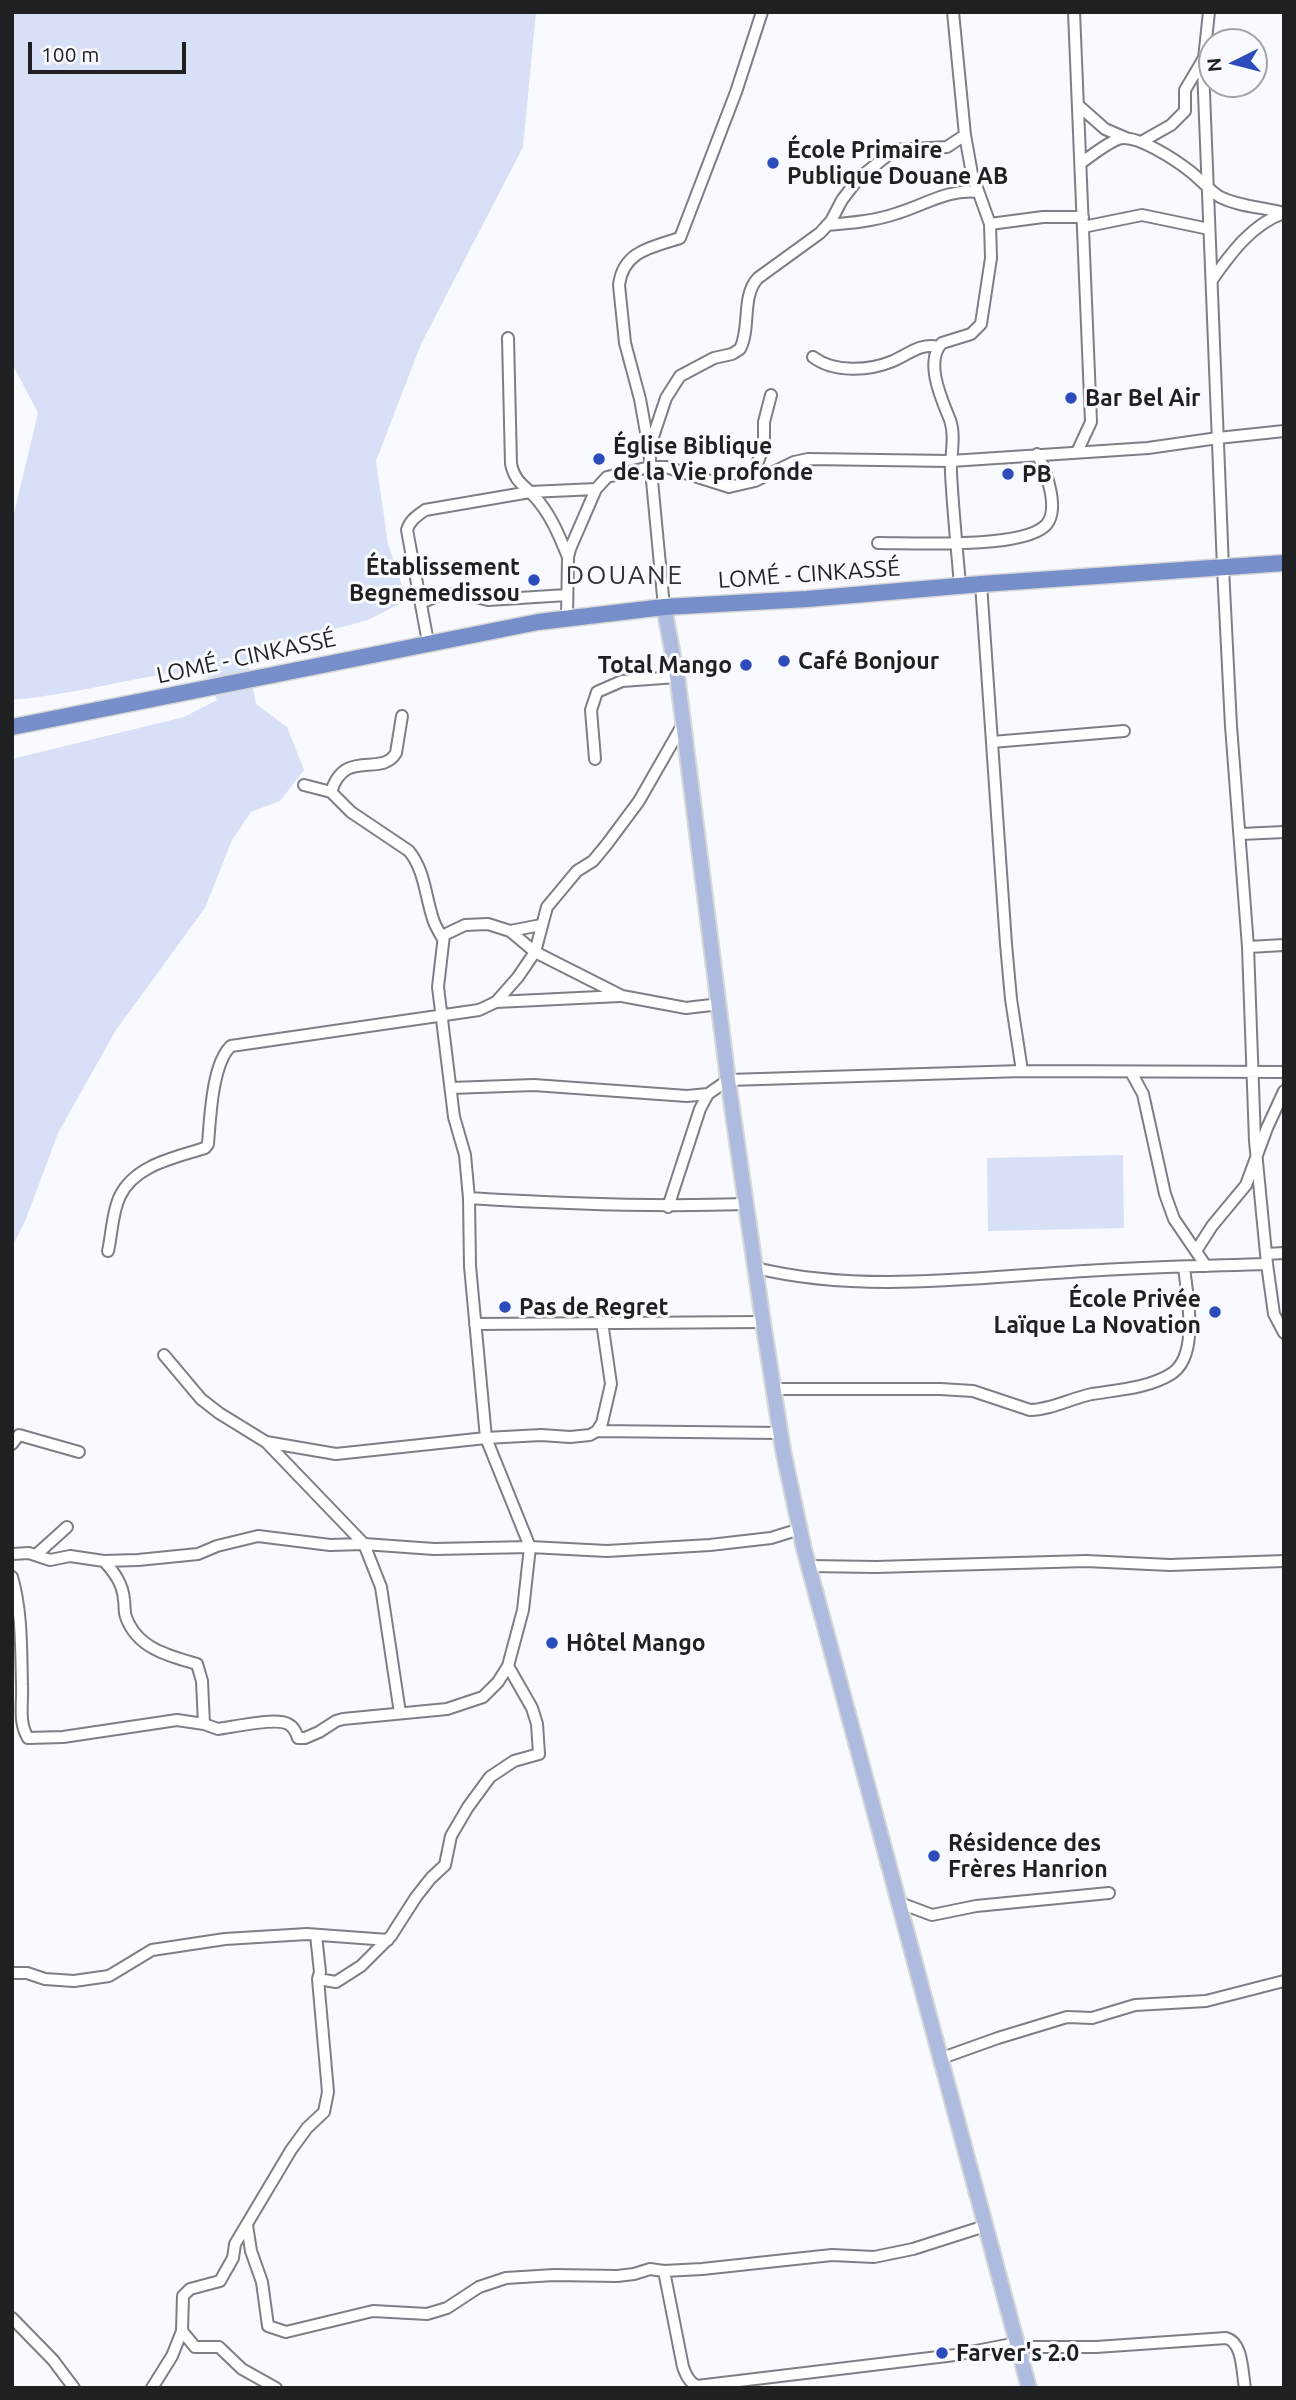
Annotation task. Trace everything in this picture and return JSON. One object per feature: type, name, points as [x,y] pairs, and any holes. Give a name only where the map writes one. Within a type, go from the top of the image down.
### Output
[{"type":"highway","name":"LOMÉ - CINKASSÉ","points":[[12,727],[219,687],[428,642],[568,618],[664,607],[1284,563]]},
{"type":"main road","points":[[664,607],[677,677],[728,1080],[780,1433],[809,1566],[1029,2388]]},
{"type":"street","points":[[664,607],[649,449],[640,399],[625,343],[620,276],[622,269],[633,257],[680,239],[736,92],[762,12]]},
{"type":"street","points":[[953,12],[965,135],[972,174],[990,224],[991,258],[981,324],[971,334],[942,343],[938,347],[935,365],[937,387],[952,429],[951,461],[960,586]]},
{"type":"street","points":[[1074,12],[1091,422],[1077,452]]},
{"type":"street","points":[[1141,142],[1171,125],[1185,111],[1185,90],[1198,68]]},
{"type":"street","points":[[1205,98],[1223,568],[1231,726],[1248,947],[1256,1161],[1274,1314],[1284,1333]]},
{"type":"street","points":[[1077,104],[1105,129],[1141,142],[1189,170],[1217,195],[1227,200],[1284,213]]},
{"type":"street","points":[[649,449],[666,398],[680,376],[714,358],[732,354],[740,349],[753,283],[820,233],[858,179],[894,150],[947,147],[965,135]]},
{"type":"street","points":[[1081,163],[1117,139],[1126,138]]},
{"type":"street","points":[[827,225],[857,223],[898,214],[960,190],[978,192]]},
{"type":"street","points":[[1212,280],[1244,237],[1269,218],[1284,213]]},
{"type":"street","points":[[990,224],[1043,217],[1083,222],[1142,215],[1209,229]]},
{"type":"street","points":[[508,338],[514,475],[530,492],[557,530],[568,556]]},
{"type":"street","points":[[813,357],[833,367],[874,367],[894,361],[927,345],[938,347]]},
{"type":"street","points":[[755,481],[755,469],[764,446],[766,410],[771,395]]},
{"type":"street","points":[[568,618],[568,556],[596,488],[607,477],[650,467],[666,467],[729,487],[755,481],[780,468],[808,459],[951,461],[1148,449],[1284,431]]},
{"type":"street","points":[[878,543],[957,543],[1033,534],[1047,524],[1052,513],[1047,472],[1037,454]]},
{"type":"street","points":[[428,642],[407,530],[409,523],[425,510],[530,492],[596,488]]},
{"type":"street","points":[[981,584],[1011,999],[1022,1071]]},
{"type":"street","points":[[421,603],[437,596],[460,593],[488,600],[567,595]]},
{"type":"street","points":[[595,759],[591,710],[597,692],[622,681],[677,677]]},
{"type":"street","points":[[331,792],[335,778],[343,769],[386,762],[393,758],[402,716]]},
{"type":"street","points":[[496,1002],[535,952],[547,907],[578,870],[602,852],[639,801],[683,724]]},
{"type":"street","points":[[992,742],[1124,731]]},
{"type":"street","points":[[304,785],[331,792],[351,812],[409,850],[425,882],[433,920],[443,939]]},
{"type":"street","points":[[1241,834],[1284,832]]},
{"type":"street","points":[[12,1577],[18,1594],[20,1622],[21,1712],[24,1732],[28,1738],[63,1737],[177,1720],[218,1729],[278,1721],[289,1724],[298,1738],[305,1738],[343,1719],[447,1709],[491,1692],[508,1666],[523,1610],[530,1547],[486,1438],[470,1257],[465,1155],[453,1117],[440,1016],[438,987],[443,939],[447,932],[465,925],[488,924],[510,931],[535,952],[622,996]]},
{"type":"street","points":[[510,931],[541,925]]},
{"type":"street","points":[[1248,947],[1284,945]]},
{"type":"street","points":[[108,1251],[118,1198],[131,1178],[164,1161],[205,1148],[208,1144],[211,1101],[225,1053],[231,1046],[479,1010],[496,1002],[622,996],[686,1008],[719,1004]]},
{"type":"street","points":[[451,1088],[507,1085],[687,1097],[708,1094],[728,1080],[1022,1071],[1284,1072]]},
{"type":"street","points":[[1131,1072],[1143,1094],[1174,1219],[1206,1266]]},
{"type":"street","points":[[1196,1251],[1212,1226],[1241,1195],[1284,1091]]},
{"type":"street","points":[[668,1207],[689,1138],[708,1094]]},
{"type":"street","points":[[469,1198],[668,1207],[747,1204]]},
{"type":"street","points":[[756,1268],[795,1275],[897,1282],[1206,1266],[1266,1259],[1284,1253]]},
{"type":"street","points":[[774,1390],[973,1391],[1030,1410],[1038,1410],[1078,1397],[1153,1383],[1180,1366],[1187,1349],[1189,1326],[1184,1267]]},
{"type":"street","points":[[597,1431],[611,1384],[602,1322]]},
{"type":"street","points":[[475,1324],[763,1322]]},
{"type":"street","points":[[164,1354],[201,1399],[266,1442],[364,1544],[381,1587],[400,1713]]},
{"type":"street","points":[[266,1442],[335,1454],[486,1438],[541,1435],[570,1437],[590,1435],[597,1431],[780,1433]]},
{"type":"street","points":[[12,1444],[16,1436],[23,1436],[79,1452]]},
{"type":"street","points":[[37,1554],[67,1527]]},
{"type":"street","points":[[12,1554],[37,1554],[50,1560],[70,1556],[104,1561],[198,1553],[258,1536],[330,1545],[364,1544],[433,1549],[530,1547],[607,1551],[710,1545],[771,1538],[800,1529]]},
{"type":"street","points":[[104,1561],[114,1570],[124,1596],[125,1615],[138,1638],[160,1653],[197,1664],[202,1681],[204,1724]]},
{"type":"street","points":[[809,1566],[876,1567],[1087,1561],[1170,1565],[1284,1561]]},
{"type":"street","points":[[318,1979],[336,1982],[362,1966],[388,1940],[430,1878],[444,1865],[451,1836],[490,1777],[514,1761],[540,1754],[537,1724],[532,1708],[508,1666]]},
{"type":"street","points":[[900,1903],[932,1914],[976,1906],[1109,1894]]},
{"type":"street","points":[[12,1973],[74,1981],[109,1976],[142,1955],[165,1947],[225,1939],[316,1935],[388,1940]]},
{"type":"street","points":[[152,2388],[172,2356],[182,2331],[183,2296],[190,2289],[220,2281],[233,2258],[235,2244],[291,2150],[307,2128],[324,2112],[328,2092],[316,1935]]},
{"type":"street","points":[[942,2058],[1067,2017],[1092,2018],[1135,2005],[1206,2001],[1284,1982]]},
{"type":"street","points":[[247,2225],[251,2251],[262,2282],[268,2326],[286,2332],[373,2311],[427,2314],[447,2308],[479,2287],[506,2278],[554,2275],[617,2276],[650,2269],[702,2269],[832,2255],[874,2257],[913,2249],[985,2226]]},
{"type":"street","points":[[664,2271],[684,2367],[692,2384],[704,2386],[1017,2345],[1096,2347],[1226,2338],[1237,2346],[1245,2388]]},
{"type":"street","points":[[12,2318],[53,2360],[74,2388]]},
{"type":"street","points":[[182,2331],[195,2347],[219,2347],[242,2369],[276,2388]]},
{"type":"shaded area","points":[[12,12],[536,12],[523,147],[421,344],[376,461],[388,544],[407,600],[368,620],[246,653],[256,704],[287,727],[304,770],[280,801],[251,812],[232,840],[205,908],[116,1030],[58,1133],[26,1219],[12,1247],[12,759],[184,717],[217,700],[205,673],[165,675],[12,699],[12,522],[38,413],[12,363]]},
{"type":"shaded area","points":[[1123,1155],[1124,1228],[988,1231],[987,1158]]},
{"type":"place","name":"École Primaire Publique Douane AB","points":[[773,163]]},
{"type":"place","name":"Bar Bel Air","points":[[1071,398]]},
{"type":"place","name":"Église Biblique de la Vie profonde","points":[[599,459]]},
{"type":"place","name":"PB","points":[[1008,474]]},
{"type":"place","name":"Établissement Begnemedissou","points":[[534,580]]},
{"type":"place","name":"Café Bonjour","points":[[784,661]]},
{"type":"place","name":"Total Mango","points":[[746,665]]},
{"type":"place","name":"Pas de Regret","points":[[505,1307]]},
{"type":"place","name":"École Privée Laïque La Novation","points":[[1215,1312]]},
{"type":"place","name":"Hôtel Mango","points":[[552,1643]]},
{"type":"place","name":"Résidence des Frères Hanrion","points":[[934,1856]]},
{"type":"place","name":"Farver's 2.0","points":[[942,2353]]},
{"type":"district","name":"DOUANE","points":[[625,575]]}]
